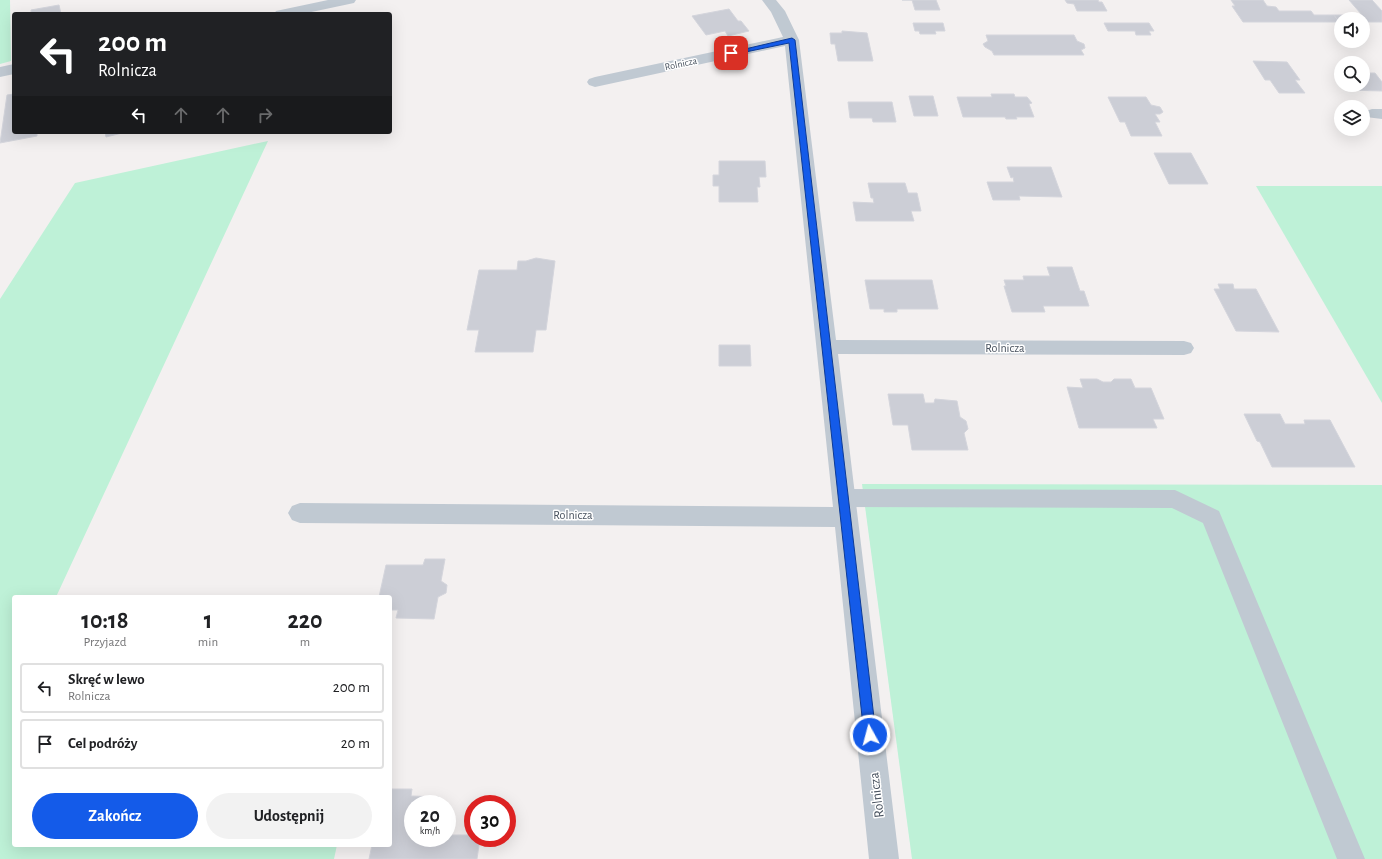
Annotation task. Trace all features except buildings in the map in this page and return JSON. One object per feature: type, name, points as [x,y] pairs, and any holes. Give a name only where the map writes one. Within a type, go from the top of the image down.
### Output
[{"type":"street","points":[[291,12],[349,0]]},
{"type":"street","name":"Rolnicza","points":[[769,0],[778,11],[792,40],[884,859]]},
{"type":"street","name":"Rolnicza","points":[[595,82],[792,40]]},
{"type":"street","points":[[0,72],[12,69]]},
{"type":"street","name":"Rolnicza","points":[[826,347],[1184,348]]},
{"type":"street","name":"Rolnicza","points":[[300,513],[844,508]]},
{"type":"lane","points":[[844,508],[1175,499],[1211,517],[1351,859]]},
{"type":"green space","points":[[0,0],[10,0],[11,61],[0,64]]},
{"type":"green space","points":[[268,141],[57,595],[12,595],[12,847],[337,847],[334,859],[0,859],[0,299],[75,183]]},
{"type":"green space","points":[[1256,186],[1382,186],[1382,403]]},
{"type":"green space","points":[[862,484],[1382,485],[1382,859],[912,859]]},
{"type":"route","points":[[731,53],[792,40],[870,735]]}]
